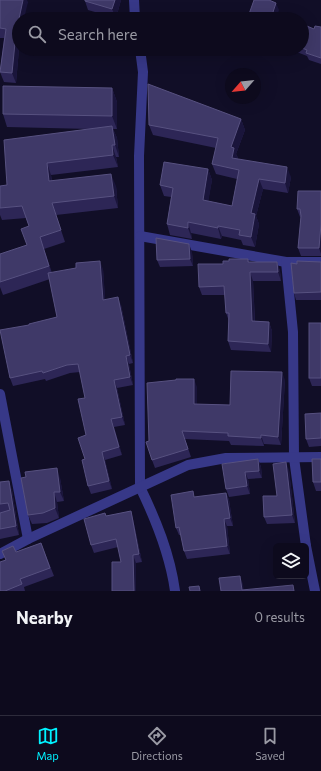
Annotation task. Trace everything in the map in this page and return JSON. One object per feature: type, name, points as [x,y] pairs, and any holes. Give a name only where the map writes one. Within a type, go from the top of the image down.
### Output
[{"type":"street","points":[[134,0],[135,12]]},
{"type":"street","points":[[141,56],[143,72],[139,156],[140,486],[159,530],[173,574],[175,591]]},
{"type":"street","points":[[140,236],[286,262],[321,262]]},
{"type":"street","points":[[286,262],[293,332],[294,458],[306,543]]},
{"type":"street","points":[[0,394],[28,539]]},
{"type":"street","points":[[0,554],[28,539],[188,465],[226,458],[321,457]]},
{"type":"street","points":[[309,561],[315,591]]},
{"type":"building","points":[[0,0],[23,0],[20,12],[12,12],[12,56],[14,56],[12,73],[0,72],[6,29],[0,28]]},
{"type":"building","points":[[85,0],[115,0],[112,9]]},
{"type":"building","points":[[254,0],[269,0],[276,3],[273,12],[250,12]]},
{"type":"building","points":[[315,26],[321,27],[321,58],[309,54],[309,27],[314,29]]},
{"type":"building","points":[[148,84],[241,119],[231,147],[234,148],[232,158],[287,167],[285,183],[259,179],[251,213],[255,214],[251,237],[239,235],[240,230],[218,226],[218,228],[188,222],[188,228],[167,224],[173,188],[160,185],[164,162],[208,169],[203,200],[232,206],[239,170],[212,164],[218,138],[149,125]]},
{"type":"building","points":[[3,86],[112,88],[112,116],[3,114]]},
{"type":"building","points":[[112,126],[115,145],[112,145],[113,155],[47,163],[49,181],[111,174],[114,196],[52,203],[61,230],[40,237],[49,266],[0,282],[0,254],[27,245],[21,229],[29,226],[22,206],[0,208],[0,186],[7,185],[4,140]]},
{"type":"building","points":[[298,191],[321,191],[319,248],[298,248],[301,216],[300,209],[297,209]]},
{"type":"building","points":[[156,238],[189,244],[190,259],[157,260]]},
{"type":"building","points":[[229,259],[248,259],[248,262],[277,262],[278,272],[250,272],[252,321],[269,322],[268,344],[228,341],[229,313],[226,313],[224,286],[199,287],[198,264],[223,264],[223,261],[229,261]]},
{"type":"building","points":[[100,261],[103,300],[118,297],[130,355],[126,356],[130,377],[114,380],[122,417],[111,419],[119,447],[102,452],[109,481],[88,486],[82,460],[85,459],[78,438],[86,435],[78,399],[85,398],[78,364],[67,365],[43,373],[42,371],[10,378],[0,330],[29,325],[57,317],[48,273],[76,268],[76,263]]},
{"type":"building","points":[[297,261],[321,262],[321,292],[294,293],[291,263],[297,264]]},
{"type":"building","points":[[309,323],[321,323],[321,378],[309,378]]},
{"type":"building","points":[[231,371],[282,372],[278,437],[261,435],[261,438],[228,436],[228,433],[182,431],[188,449],[152,460],[146,442],[149,441],[147,383],[176,379],[194,379],[194,404],[230,405]]},
{"type":"building","points":[[321,413],[321,438],[306,439],[305,414]]},
{"type":"building","points":[[258,459],[259,471],[245,472],[247,486],[226,489],[222,464]]},
{"type":"building","points":[[312,459],[321,459],[321,482],[313,482]]},
{"type":"building","points":[[286,462],[292,515],[264,517],[263,496],[277,496],[273,464]]},
{"type":"building","points":[[57,468],[60,492],[54,492],[55,508],[43,513],[28,515],[21,478],[26,477],[25,472]]},
{"type":"building","points":[[9,481],[16,526],[0,529],[0,513],[10,510],[8,503],[0,504],[0,482]]},
{"type":"building","points":[[193,491],[194,497],[226,493],[230,518],[224,519],[227,546],[184,551],[179,527],[176,528],[171,495]]},
{"type":"building","points":[[131,511],[139,554],[133,555],[134,591],[112,591],[112,562],[121,562],[116,539],[91,545],[84,519],[105,513],[106,516]]},
{"type":"building","points":[[41,543],[50,568],[20,579],[22,584],[5,591],[0,591],[0,562],[6,560],[2,551],[13,546],[16,552]]},
{"type":"building","points":[[240,576],[242,590],[293,585],[294,591],[221,591],[219,578]]},
{"type":"building","points":[[199,586],[200,591],[190,591],[189,587]]}]
